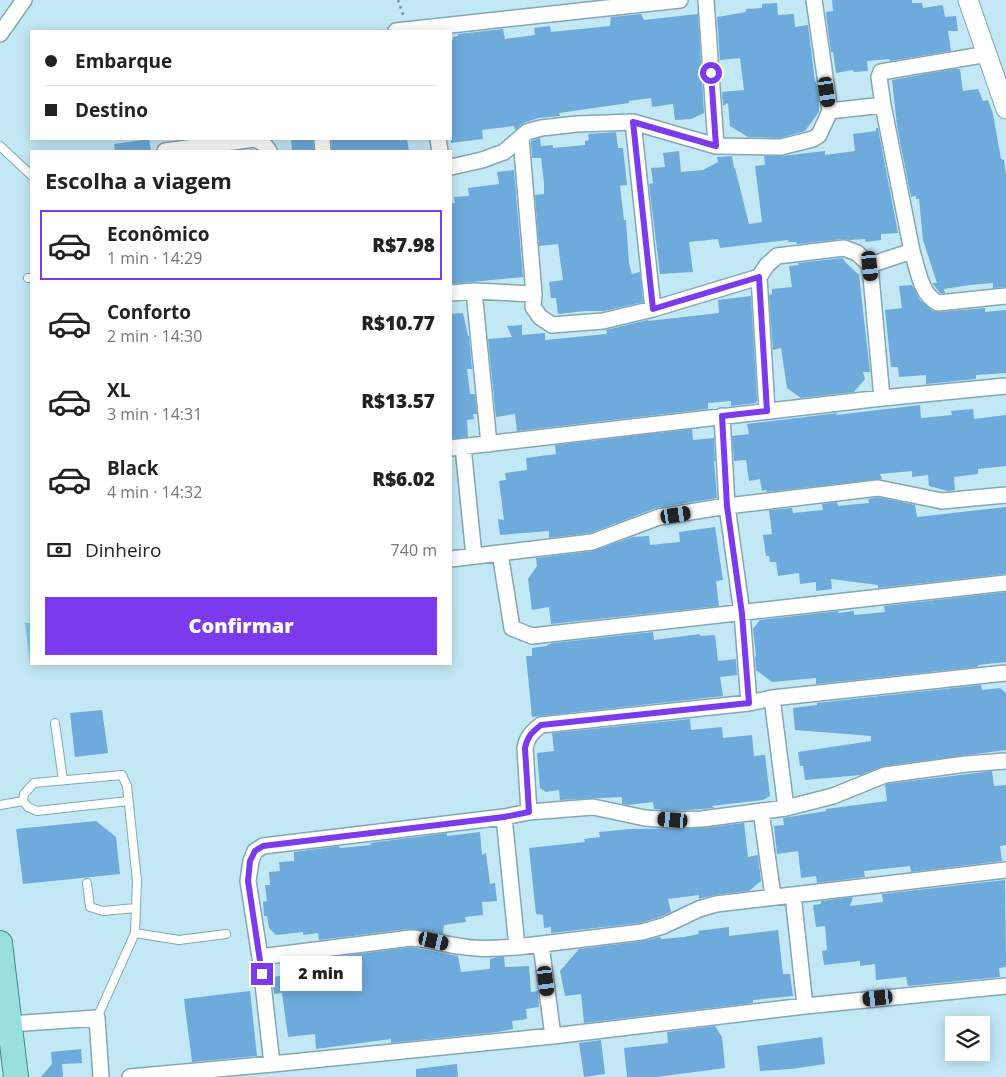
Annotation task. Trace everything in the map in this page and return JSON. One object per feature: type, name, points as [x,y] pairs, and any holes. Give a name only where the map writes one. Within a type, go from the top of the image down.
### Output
[{"type":"main road","points":[[0,943],[16,1077]]},
{"type":"street","points":[[0,34],[24,0]]},
{"type":"street","points":[[422,30],[680,0]]},
{"type":"street","points":[[706,0],[716,146]]},
{"type":"street","points":[[452,167],[482,160],[504,152],[527,132],[541,128],[633,122],[716,146],[781,147],[813,139],[818,135],[830,111],[814,0]]},
{"type":"street","points":[[968,0],[1006,109]]},
{"type":"street","points":[[988,54],[881,72],[879,77],[912,251],[924,292],[931,300],[938,303],[1006,296]]},
{"type":"street","points":[[830,111],[883,104]]},
{"type":"street","points":[[633,122],[653,309]]},
{"type":"street","points":[[521,138],[534,294],[533,307],[540,317],[552,324],[603,321],[653,309],[759,277]]},
{"type":"street","points":[[172,150],[248,140]]},
{"type":"street","points":[[257,140],[263,143],[268,150]]},
{"type":"street","points":[[767,411],[759,277],[767,265],[777,256],[844,248],[857,252],[870,266],[882,398]]},
{"type":"street","points":[[870,266],[912,251]]},
{"type":"street","points":[[452,293],[474,291],[534,294]]},
{"type":"street","points":[[474,291],[489,444]]},
{"type":"street","points":[[474,556],[457,447],[882,398],[1006,386]]},
{"type":"street","points":[[722,416],[727,506],[742,614],[749,703]]},
{"type":"street","points":[[452,559],[592,542],[659,517],[727,506],[878,488],[942,501],[1006,494]]},
{"type":"street","points":[[500,553],[512,628],[532,636],[1006,583]]},
{"type":"street","points":[[529,812],[526,740],[531,732],[541,725],[1006,673]]},
{"type":"street","points":[[772,698],[786,808]]},
{"type":"street","points":[[272,1064],[260,957],[248,881],[250,861],[255,851],[263,846],[504,817],[529,812],[593,807],[645,818],[673,820],[702,819],[786,808],[833,796],[886,775],[966,764],[1006,761]]},
{"type":"street","points":[[761,811],[773,896]]},
{"type":"street","points":[[504,817],[517,947]]},
{"type":"street","points":[[260,957],[411,938],[422,938],[458,946],[487,949],[541,945],[642,932],[663,926],[699,909],[716,904],[1006,870]]},
{"type":"street","points":[[793,895],[805,1006]]},
{"type":"street","points":[[541,945],[552,1036]]},
{"type":"street","points":[[130,1077],[552,1036],[805,1006],[1006,986]]},
{"type":"street","points":[[10,1024],[97,1018],[101,1077]]},
{"type":"lane","points":[[0,146],[30,173]]},
{"type":"lane","points":[[55,722],[63,780]]},
{"type":"lane","points":[[97,1018],[136,933],[137,881],[127,786],[122,775],[34,783],[24,794],[23,801],[28,807],[37,811],[128,801]]},
{"type":"lane","points":[[0,805],[23,801]]},
{"type":"lane","points":[[87,883],[90,906],[103,911],[136,908]]},
{"type":"lane","points":[[136,933],[178,940],[226,934]]},
{"type":"shaded area","points":[[25,623],[30,623],[30,663]]},
{"type":"building","points":[[832,0],[912,0],[912,3],[922,3],[923,8],[942,5],[945,17],[956,16],[958,31],[948,31],[951,51],[890,61],[889,59],[867,61],[868,71],[854,72],[853,70],[836,73],[833,52],[831,52],[826,12],[833,11]]},
{"type":"building","points":[[777,3],[778,15],[794,14],[795,27],[808,25],[815,82],[819,97],[819,112],[805,131],[780,138],[748,137],[730,126],[728,103],[723,106],[722,92],[744,90],[740,58],[720,60],[717,17],[746,12],[746,9],[762,8],[762,4]]},
{"type":"building","points":[[641,14],[644,20],[698,14],[704,113],[691,119],[675,120],[673,104],[652,107],[651,98],[559,113],[560,116],[538,118],[524,123],[515,130],[514,126],[482,130],[483,139],[451,143],[453,37],[458,36],[458,34],[503,29],[505,39],[535,35],[534,28],[550,26],[551,32],[610,26],[611,17]]},
{"type":"building","points":[[960,69],[963,91],[978,89],[983,101],[988,100],[993,114],[1006,176],[1006,287],[993,288],[993,283],[970,285],[944,289],[945,293],[940,293],[932,283],[937,283],[923,240],[919,199],[916,199],[916,196],[911,197],[897,126],[892,80]]},
{"type":"building","points":[[876,128],[878,128],[898,233],[881,234],[881,240],[866,242],[865,239],[843,239],[797,244],[796,242],[788,242],[788,240],[720,248],[718,239],[689,242],[693,272],[660,274],[649,184],[653,183],[651,168],[665,167],[663,153],[679,151],[681,172],[703,170],[718,162],[717,157],[732,156],[749,224],[762,222],[755,166],[765,165],[764,156],[825,151],[825,155],[855,151],[853,134],[876,131]]},
{"type":"building","points":[[616,132],[618,148],[623,148],[627,185],[620,186],[624,220],[626,220],[629,264],[632,274],[640,272],[643,302],[604,311],[558,314],[556,298],[551,298],[549,282],[563,280],[558,244],[539,246],[535,195],[544,194],[544,183],[541,158],[532,158],[531,141],[540,138],[541,146],[553,145],[553,148],[585,145],[585,141],[589,140],[588,134]]},
{"type":"building","points":[[149,140],[151,150],[115,150],[114,144]]},
{"type":"building","points":[[291,140],[313,140],[314,150],[292,150]]},
{"type":"building","points":[[331,140],[407,140],[409,150],[332,150]]},
{"type":"building","points":[[514,170],[523,277],[452,284],[452,203],[455,203],[454,197],[469,196],[468,188],[499,184],[497,172]]},
{"type":"building","points":[[843,258],[859,275],[870,372],[863,372],[865,379],[854,392],[801,398],[787,388],[781,348],[773,350],[769,295],[772,294],[772,289],[792,287],[789,266],[799,265],[798,263]]},
{"type":"building","points":[[912,285],[920,300],[933,311],[985,308],[985,312],[1006,310],[1006,373],[976,375],[976,379],[926,384],[926,375],[899,377],[898,367],[891,367],[885,310],[902,308],[899,286]]},
{"type":"building","points":[[751,296],[756,403],[731,406],[731,401],[708,403],[708,409],[517,431],[515,414],[496,417],[488,339],[512,337],[507,326],[522,325],[522,335],[545,333],[545,340],[607,334],[606,330],[648,320],[719,313],[718,300]]},
{"type":"building","points":[[463,313],[469,336],[472,369],[467,369],[470,394],[475,394],[477,414],[473,414],[474,419],[467,420],[468,437],[452,439],[452,314]]},
{"type":"building","points":[[920,405],[921,418],[952,415],[951,411],[973,409],[974,419],[1006,415],[1006,466],[978,469],[978,474],[954,477],[955,490],[948,491],[929,486],[928,475],[912,477],[912,471],[880,474],[882,479],[767,492],[766,490],[762,491],[760,479],[749,481],[746,460],[734,461],[732,436],[749,434],[747,424]]},
{"type":"building","points":[[692,429],[693,440],[714,438],[717,498],[656,508],[590,533],[549,538],[549,531],[500,535],[498,519],[504,520],[499,481],[506,480],[505,473],[527,470],[526,458],[556,454],[555,445]]},
{"type":"building","points":[[878,497],[915,505],[917,517],[1006,507],[1006,574],[878,588],[878,585],[831,579],[832,589],[816,591],[816,582],[800,584],[799,573],[778,576],[776,562],[770,562],[769,556],[766,556],[763,535],[772,534],[769,510],[792,508],[793,513],[823,510],[822,504],[837,502],[838,506],[869,503],[868,499]]},
{"type":"building","points":[[715,527],[723,580],[716,581],[719,606],[551,624],[549,607],[532,610],[528,579],[537,566],[536,558],[593,551],[632,537],[649,536],[650,545],[680,542],[679,532]]},
{"type":"building","points":[[1006,592],[1006,662],[978,665],[978,667],[816,684],[816,678],[772,682],[756,670],[753,629],[760,620],[838,611],[839,613],[854,611],[854,615],[885,612],[884,606]]},
{"type":"building","points":[[653,632],[654,640],[700,634],[700,636],[715,635],[718,661],[736,659],[737,675],[720,677],[723,696],[532,717],[526,656],[532,656],[532,648],[547,646],[553,643]]},
{"type":"building","points":[[981,685],[982,690],[1000,688],[1006,693],[1006,750],[884,766],[861,775],[805,780],[798,752],[871,741],[871,736],[795,730],[793,708],[817,705],[817,703]]},
{"type":"building","points":[[102,710],[108,753],[75,757],[70,713]]},
{"type":"building","points":[[690,719],[691,730],[722,727],[723,738],[752,735],[754,756],[765,755],[770,796],[763,800],[711,806],[715,808],[673,811],[654,809],[653,802],[622,804],[622,797],[560,800],[559,790],[546,792],[540,788],[537,753],[554,751],[552,733]]},
{"type":"building","points":[[992,771],[994,786],[1006,785],[1006,845],[1000,846],[1002,861],[911,872],[910,866],[864,871],[865,877],[817,883],[816,876],[801,878],[798,851],[777,854],[774,826],[784,825],[783,818],[826,811],[826,809],[887,801],[885,785],[887,784]]},
{"type":"building","points":[[96,821],[116,837],[120,874],[23,884],[16,829]]},
{"type":"building","points":[[744,823],[748,857],[758,855],[761,881],[749,891],[699,899],[699,895],[668,899],[671,912],[640,923],[551,933],[551,927],[544,928],[543,915],[536,914],[529,848],[585,842],[584,839],[600,837],[599,832],[630,829],[702,828]]},
{"type":"building","points":[[480,832],[482,855],[486,853],[490,884],[495,883],[497,901],[482,902],[483,915],[465,917],[466,922],[444,925],[443,934],[410,929],[319,940],[318,933],[303,935],[303,932],[276,935],[269,928],[267,916],[264,916],[263,902],[267,901],[265,885],[270,885],[269,872],[280,871],[279,862],[294,861],[294,852],[339,846],[340,848],[371,845],[370,843],[447,833],[447,836]]},
{"type":"building","points":[[1005,880],[1006,967],[999,968],[1000,977],[908,986],[906,977],[876,980],[875,964],[860,966],[860,961],[824,965],[822,951],[827,950],[825,926],[816,927],[813,905],[821,904],[821,901],[853,897],[850,906],[883,902],[882,894]]},
{"type":"building","points":[[729,927],[729,936],[778,930],[783,974],[790,974],[793,996],[753,1000],[753,1003],[584,1023],[581,994],[565,996],[560,971],[579,949],[660,937],[661,939],[684,937],[699,934],[698,931]]},
{"type":"building","points":[[411,947],[458,956],[461,972],[490,969],[490,959],[498,957],[504,957],[505,967],[529,966],[531,992],[538,991],[539,1007],[526,1009],[527,1019],[512,1021],[513,1029],[498,1032],[391,1043],[391,1039],[316,1049],[315,1034],[288,1037],[282,993],[274,994],[272,977],[291,974],[290,966],[305,965],[306,968],[329,966],[328,958]]},
{"type":"building","points":[[250,991],[257,1056],[192,1062],[184,999]]},
{"type":"building","points":[[715,1026],[722,1037],[725,1068],[656,1077],[627,1077],[624,1048],[668,1043],[667,1032]]},
{"type":"building","points":[[822,1037],[825,1064],[760,1071],[757,1046]]},
{"type":"building","points":[[601,1040],[605,1074],[584,1077],[579,1043]]},
{"type":"building","points":[[81,1049],[82,1063],[62,1064],[63,1077],[41,1077],[52,1064],[51,1052]]},
{"type":"building","points":[[457,1064],[458,1077],[416,1077],[416,1069]]},
{"type":"route","points":[[262,974],[248,881],[248,869],[255,851],[263,846],[504,817],[529,812],[526,740],[531,732],[541,725],[749,703],[742,614],[727,506],[722,416],[767,411],[759,277],[653,309],[633,122],[716,146],[711,73]]}]
